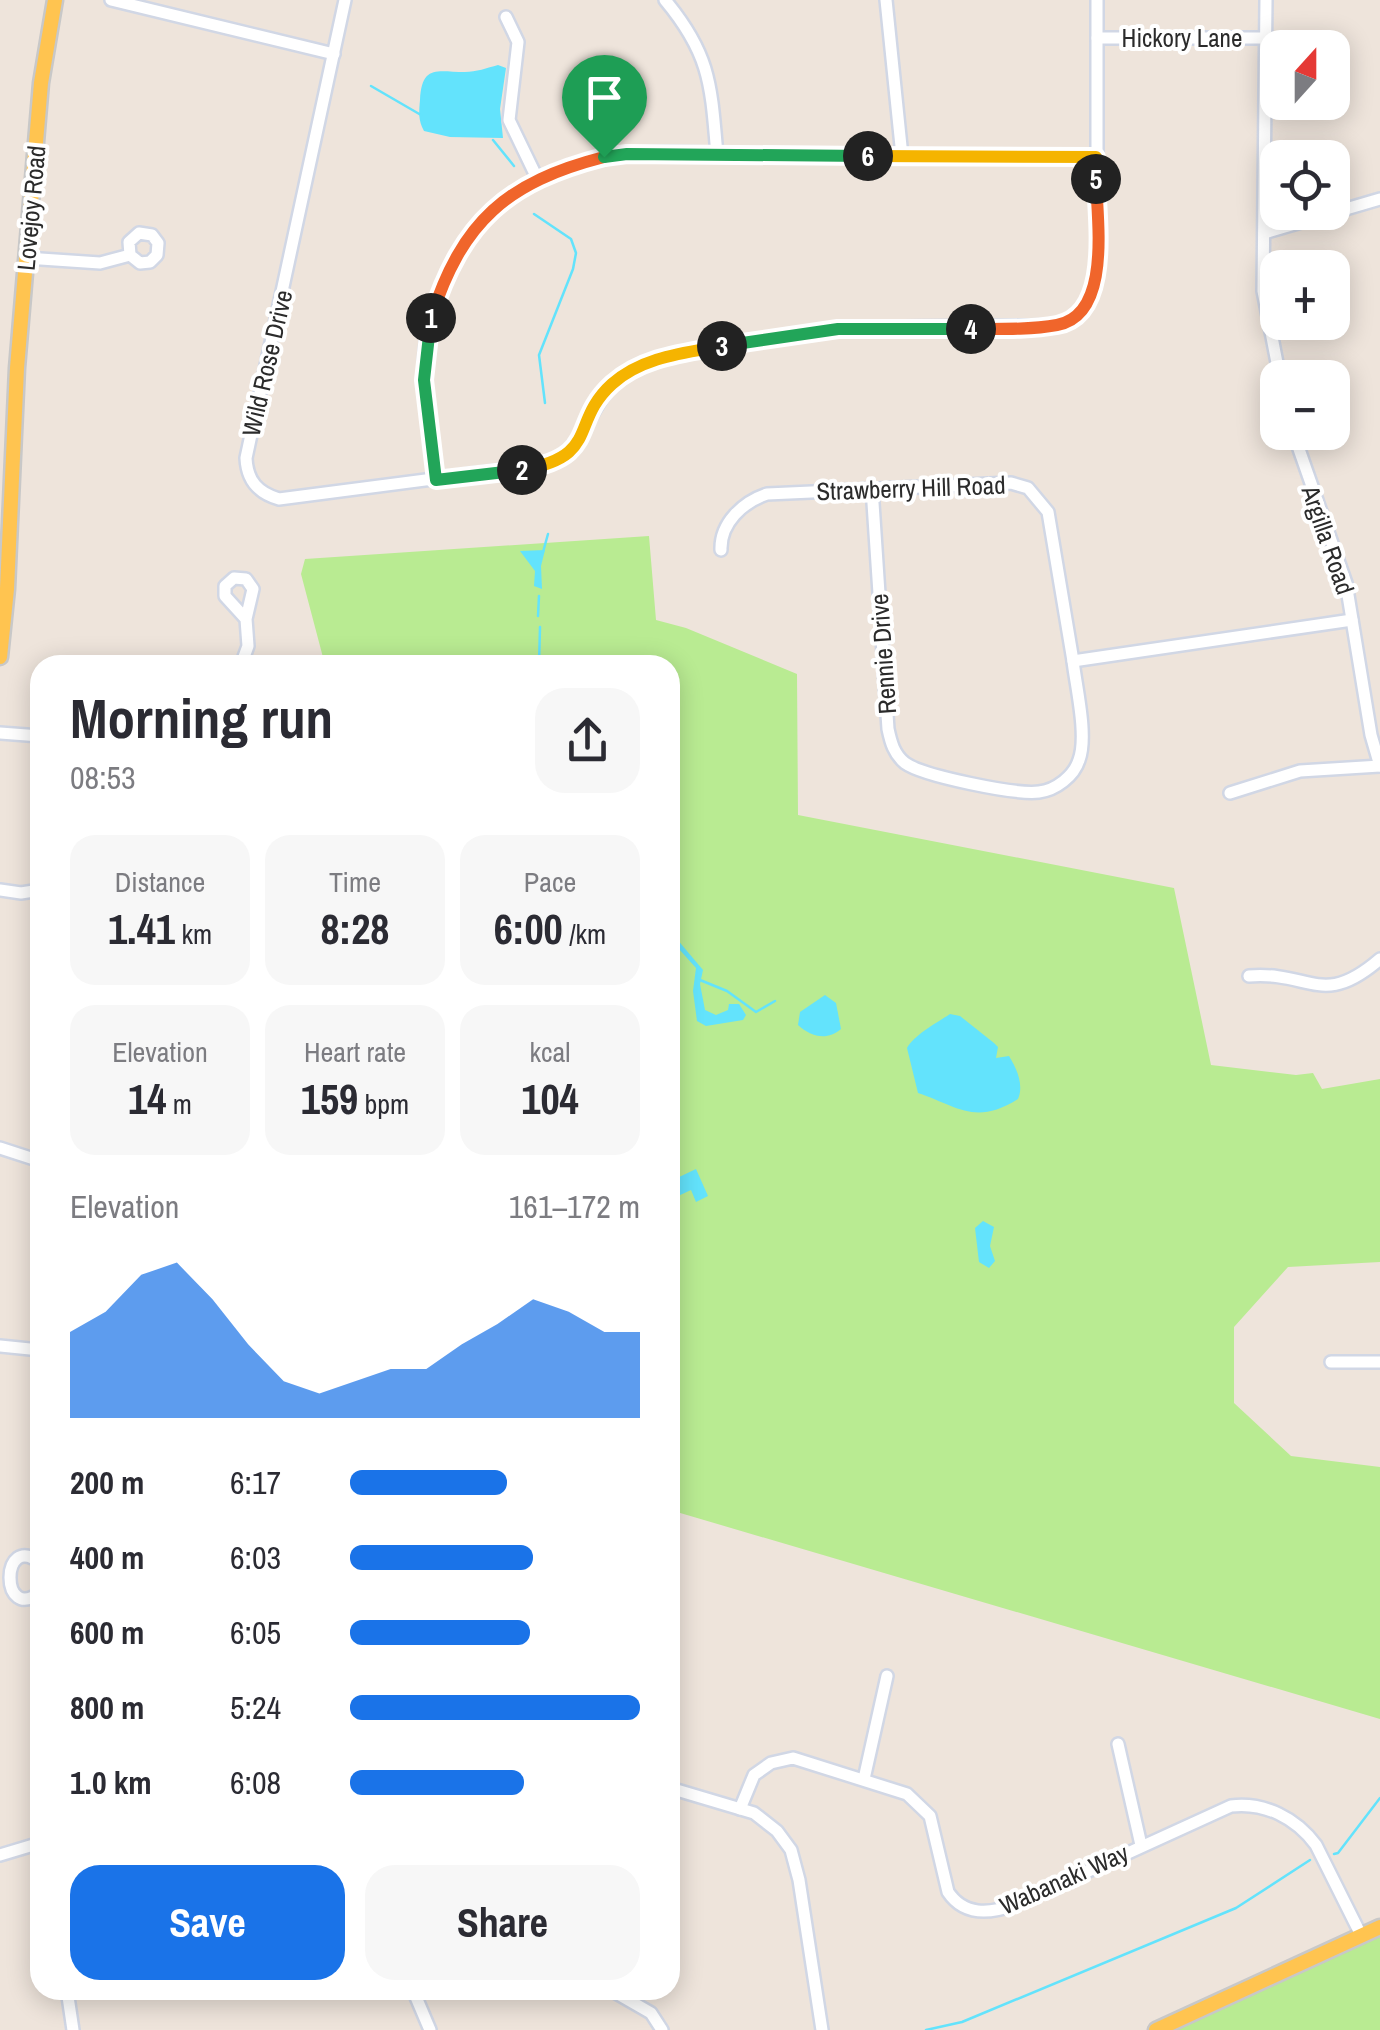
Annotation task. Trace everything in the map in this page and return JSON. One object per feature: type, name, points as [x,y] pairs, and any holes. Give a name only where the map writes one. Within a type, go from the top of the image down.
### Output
[{"type":"main road","name":"Lovejoy Road","points":[[0,657],[26,258],[41,83],[55,0]]},
{"type":"main road","points":[[1156,2030],[1380,1927]]},
{"type":"street","points":[[111,0],[334,54]]},
{"type":"street","name":"Wild Rose Drive","points":[[345,0],[250,436],[246,468],[256,488],[280,499],[548,464],[566,456],[612,384],[665,356],[838,329],[1060,325],[1083,309],[1094,286],[1097,0]]},
{"type":"street","points":[[665,0],[694,40],[708,72],[716,154]]},
{"type":"street","points":[[886,0],[902,156]]},
{"type":"street","points":[[1266,0],[1266,30]]},
{"type":"street","points":[[506,16],[518,42],[509,120],[537,178]]},
{"type":"street","name":"Hickory Lane","points":[[1098,38],[1260,38]]},
{"type":"street","points":[[1265,120],[1263,292],[1276,360]]},
{"type":"street","points":[[436,480],[424,380],[430,320],[441,286],[470,235],[498,205],[537,178],[604,157],[627,154],[1096,157]]},
{"type":"street","points":[[1264,233],[1380,199]]},
{"type":"street","points":[[26,258],[100,263],[130,255]]},
{"type":"street","name":"Argilla Road","points":[[1299,450],[1341,567],[1371,736],[1380,766]]},
{"type":"street","name":"Strawberry Hill Road","points":[[721,550],[723,531],[736,514],[753,499],[782,492],[1011,483],[1034,493],[1048,512],[1073,661]]},
{"type":"street","name":"Rennie Drive","points":[[872,488],[888,730],[900,759],[925,773],[998,788],[1037,793],[1055,786],[1072,774],[1082,751],[1073,661]]},
{"type":"street","points":[[245,655],[246,620]]},
{"type":"street","points":[[1073,661],[1352,620]]},
{"type":"street","points":[[0,734],[30,736]]},
{"type":"street","points":[[1230,794],[1300,771],[1380,766]]},
{"type":"street","points":[[0,890],[30,891]]},
{"type":"street","points":[[1249,976],[1340,986],[1380,959]]},
{"type":"street","points":[[0,1148],[30,1158]]},
{"type":"street","points":[[0,1346],[30,1349]]},
{"type":"street","points":[[1331,1362],[1380,1362]]},
{"type":"street","points":[[30,1558],[14,1559],[6,1568],[2,1586],[18,1598],[30,1598]]},
{"type":"street","points":[[864,1779],[887,1676]]},
{"type":"street","points":[[1118,1744],[1141,1846]]},
{"type":"street","name":"Wabanaki Way","points":[[740,1809],[754,1775],[783,1760],[811,1761],[907,1794],[926,1809],[933,1824],[948,1892],[969,1910],[996,1911],[1231,1806],[1246,1804],[1300,1826],[1316,1844],[1361,1936]]},
{"type":"street","points":[[680,1791],[764,1820],[791,1850],[822,2030]]},
{"type":"street","points":[[0,1854],[30,1846]]},
{"type":"street","points":[[68,2000],[73,2030]]},
{"type":"street","points":[[416,2000],[430,2030]]},
{"type":"street","points":[[628,2000],[650,2012],[662,2030]]},
{"type":"green space","points":[[649,536],[656,620],[686,628],[797,674],[798,815],[1174,888],[1211,1065],[1296,1075],[1313,1073],[1322,1089],[1380,1079],[1380,1262],[1288,1267],[1234,1327],[1234,1403],[1291,1456],[1380,1467],[1380,1719],[680,1513],[680,655],[322,655],[301,574],[305,559]]},
{"type":"green space","points":[[1380,1934],[1380,2030],[1175,2030]]},
{"type":"water","points":[[498,65],[506,68],[500,109],[503,138],[450,137],[424,131],[419,108],[421,88],[428,75]]},
{"type":"water","points":[[545,550],[542,589],[534,586],[535,571],[520,551]]},
{"type":"water","points":[[680,943],[703,970],[700,984],[705,1010],[716,1015],[728,1010],[729,1004],[739,1004],[746,1015],[743,1020],[706,1026],[697,1021],[693,991],[696,968],[680,950]]},
{"type":"water","points":[[825,995],[836,1003],[841,1029],[819,1036],[798,1025],[800,1012]]},
{"type":"water","points":[[950,1014],[960,1016],[994,1043],[998,1047],[996,1058],[1009,1056],[1019,1077],[1018,1099],[978,1112],[955,1108],[918,1093],[907,1048]]},
{"type":"water","points":[[696,1169],[708,1196],[696,1202],[691,1190],[680,1195],[680,1177]]},
{"type":"water","points":[[983,1221],[994,1227],[990,1246],[995,1261],[989,1268],[979,1262],[975,1228]]},
{"type":"waterway","points":[[371,86],[421,115]]},
{"type":"waterway","points":[[493,140],[514,166]]},
{"type":"waterway","points":[[534,214],[571,239],[576,253],[539,355],[545,403]]},
{"type":"waterway","points":[[543,552],[548,534]]},
{"type":"waterway","points":[[538,616],[539,596]]},
{"type":"waterway","points":[[539,655],[540,627]]},
{"type":"waterway","points":[[700,980],[727,991],[756,1012],[775,1001]]},
{"type":"waterway","points":[[1334,1854],[1380,1798]]},
{"type":"waterway","points":[[926,2030],[962,2022],[1236,1908],[1310,1860]]},
{"type":"route","points":[[604,157],[1096,157],[1094,286],[1083,309],[1060,325],[838,329],[665,356],[612,384],[566,456],[525,469],[436,480],[424,380],[425,350],[430,320],[454,260],[470,235],[513,194],[550,172],[604,157]]}]
